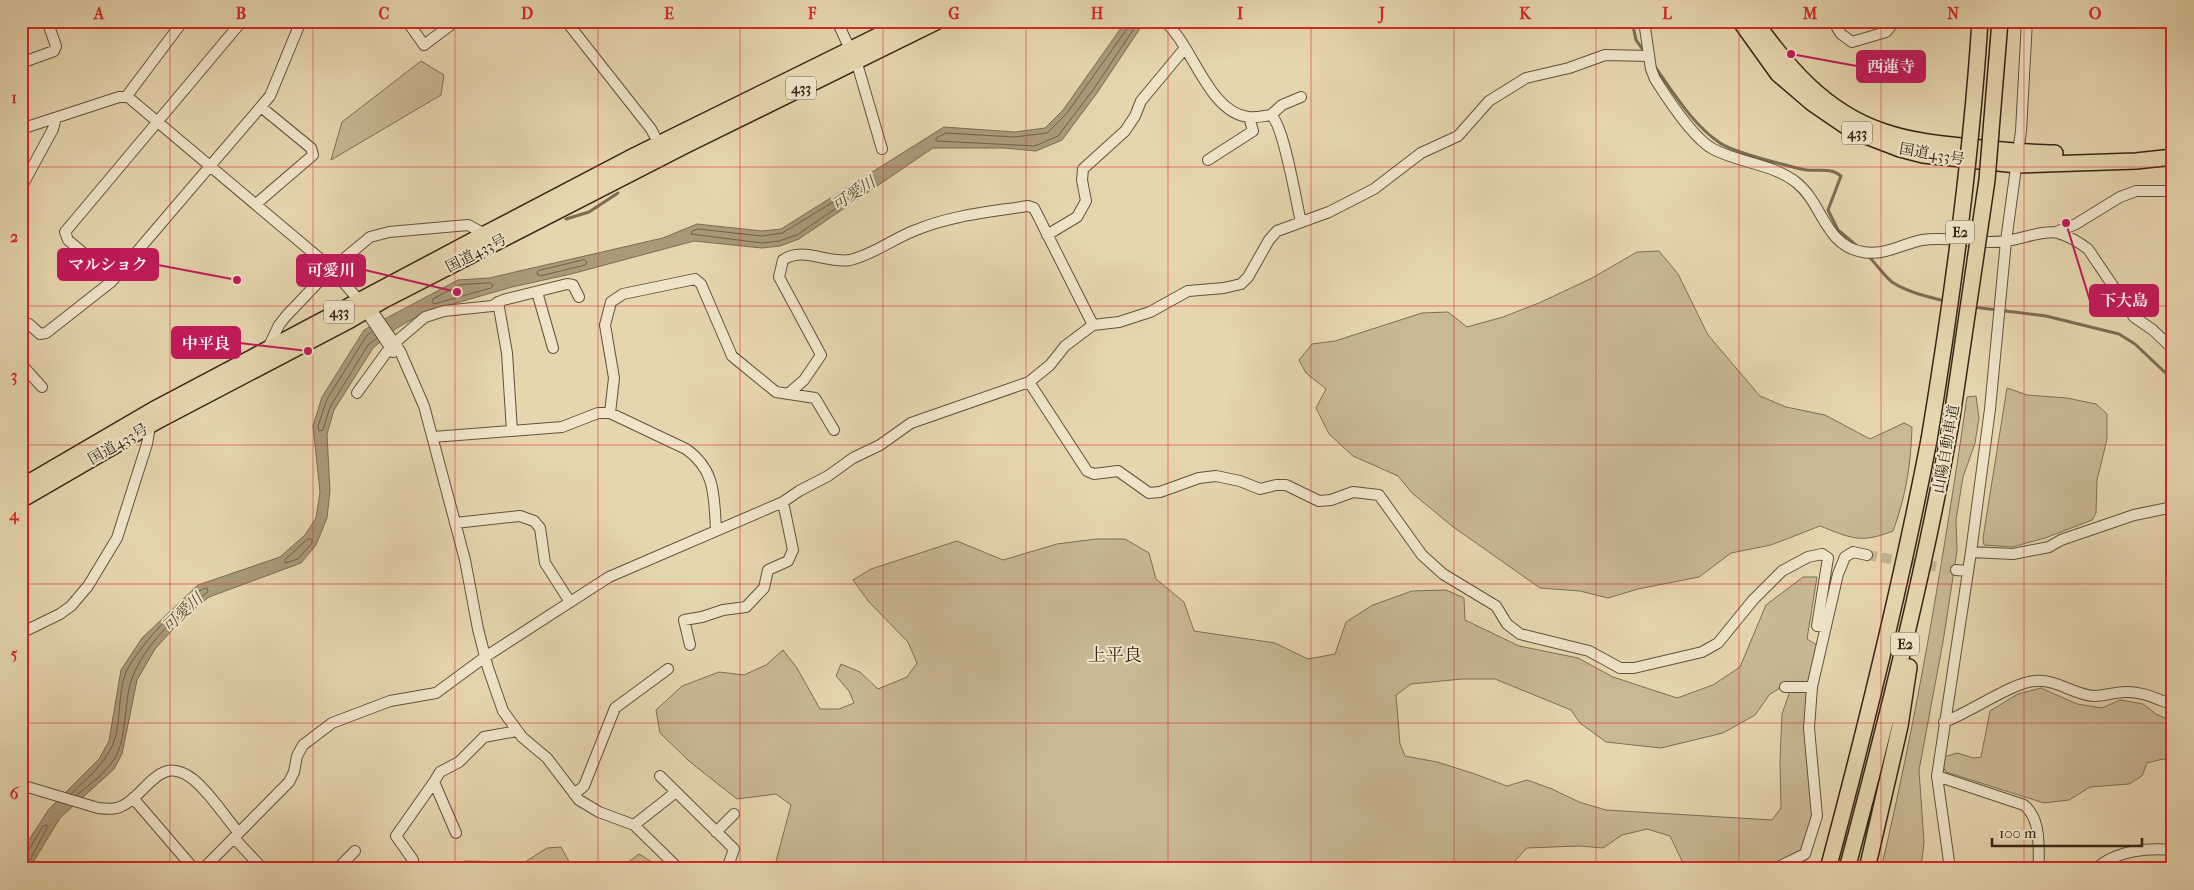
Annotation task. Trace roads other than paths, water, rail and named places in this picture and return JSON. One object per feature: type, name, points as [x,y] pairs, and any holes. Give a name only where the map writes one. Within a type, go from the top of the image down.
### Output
[{"type":"highway","name":"国道433号","points":[[853,55],[908,21]]},
{"type":"highway","name":"国道433号","points":[[21,500],[147,420],[268,348],[368,312],[485,234],[662,150],[853,55],[938,21]]},
{"type":"highway","name":"国道433号","points":[[1740,21],[1778,74],[1812,103],[1853,131],[1877,142],[1923,155],[2136,161],[2173,157]]},
{"type":"highway","name":"国道433号","points":[[1754,21],[1788,65],[1808,86],[1836,108],[1860,122],[1882,131],[1924,141],[2018,158],[2173,153]]},
{"type":"highway","name":"山陽自動車道","points":[[1828,869],[1888,634],[1911,533],[1929,440],[1950,309],[1966,184],[1980,21]]},
{"type":"highway","name":"山陽自動車道","points":[[1847,869],[1893,697],[1930,532],[1952,417],[1987,180],[2000,21]]},
{"type":"highway","name":"国道433号","points":[[21,488],[147,420],[368,312],[662,150]]},
{"type":"highway","points":[[1867,869],[1900,726],[1930,532]]},
{"type":"highway","points":[[1818,869],[1888,634]]},
{"type":"street","points":[[21,63],[54,51],[56,46],[47,21]]},
{"type":"street","points":[[126,97],[182,21]]},
{"type":"street","points":[[114,279],[61,235],[242,21]]},
{"type":"street","points":[[21,326],[29,324],[40,334],[46,333],[114,279],[272,94],[301,21]]},
{"type":"street","points":[[407,21],[424,45],[456,21]]},
{"type":"street","points":[[566,21],[651,129],[662,150]]},
{"type":"street","points":[[836,21],[853,55],[882,149]]},
{"type":"street","points":[[1164,21],[1185,48],[1222,104],[1234,113],[1249,117],[1271,115],[1282,105],[1301,97]]},
{"type":"street","points":[[1644,21],[1651,70],[1657,82],[1704,143],[1720,152],[1780,173],[1797,183],[1810,198],[1834,236],[1846,246],[1870,253],[1927,240],[2006,241],[2056,232],[2076,224],[2120,198],[2136,191],[2173,191]]},
{"type":"street","points":[[1833,21],[1846,39],[1852,42],[1886,32],[1895,21]]},
{"type":"street","points":[[1950,869],[1937,776],[1971,552],[1990,409],[2006,241],[2018,158],[2027,21]]},
{"type":"street","points":[[1047,235],[1078,216],[1086,201],[1082,180],[1083,170],[1125,131],[1135,116],[1141,101],[1185,48]]},
{"type":"street","points":[[203,869],[289,782],[294,772],[297,756],[303,745],[332,723],[390,701],[436,692],[485,657],[609,577],[783,502],[799,491],[828,476],[853,458],[880,445],[911,423],[1029,382],[1050,365],[1065,346],[1093,325],[1119,322],[1150,312],[1188,290],[1224,288],[1241,284],[1248,277],[1269,240],[1277,231],[1329,212],[1374,189],[1421,153],[1458,136],[1490,101],[1526,78],[1569,68],[1605,55],[1649,56]]},
{"type":"street","points":[[23,129],[118,97],[126,97],[158,121],[332,269],[368,312],[408,366],[424,406],[455,523],[485,657],[502,709],[517,731],[547,758],[579,800],[599,812],[634,825],[679,869]]},
{"type":"street","points":[[256,204],[313,154],[311,148],[261,107]]},
{"type":"street","points":[[1271,115],[1274,117],[1282,137],[1301,222]]},
{"type":"street","points":[[1208,160],[1253,131],[1249,117]]},
{"type":"street","points":[[21,188],[54,129],[56,118]]},
{"type":"street","points":[[788,394],[804,380],[821,355],[779,276],[784,259],[801,254],[839,261],[856,258],[915,230],[968,215],[1028,206],[1036,211],[1093,325]]},
{"type":"street","points":[[268,348],[283,320],[332,269],[362,242],[379,234],[468,225],[485,234]]},
{"type":"street","points":[[2056,232],[2082,244],[2088,249],[2120,295],[2129,312],[2143,325],[2153,330],[2173,349]]},
{"type":"street","points":[[610,413],[614,378],[605,325],[611,302],[623,294],[690,279],[701,284],[732,356],[776,392],[815,398],[834,430]]},
{"type":"street","points":[[357,393],[391,343],[416,323],[434,313],[490,306],[498,302],[570,284],[575,287],[579,297]]},
{"type":"street","points":[[537,292],[553,348]]},
{"type":"street","points":[[498,302],[507,353],[512,431]]},
{"type":"street","points":[[21,364],[42,387]]},
{"type":"street","points":[[1029,382],[1087,471],[1094,474],[1118,471],[1150,493],[1160,492],[1199,478],[1216,476],[1240,481],[1260,489],[1276,485],[1286,485],[1319,501],[1331,500],[1354,492],[1379,495],[1422,555],[1443,574],[1496,606],[1507,624],[1520,634],[1589,651],[1620,668],[1634,668],[1702,652],[1718,643],[1753,600],[1782,571],[1808,557],[1822,554],[1828,558],[1817,626],[1826,627]]},
{"type":"street","points":[[433,437],[562,427],[598,413],[610,413],[686,449],[696,456],[711,478],[716,530]]},
{"type":"street","points":[[21,632],[49,620],[71,606],[88,586],[111,550],[120,532],[148,444],[147,420]]},
{"type":"street","points":[[690,645],[684,620],[702,617],[723,610],[746,607],[764,588],[768,570],[788,561],[793,550],[783,502]]},
{"type":"street","points":[[1971,552],[2012,554],[2049,547],[2061,540],[2134,515],[2173,507]]},
{"type":"street","points":[[455,523],[520,516],[534,521],[540,528],[545,563],[570,602]]},
{"type":"street","points":[[1774,869],[1805,854],[1817,816],[1808,728],[1812,687],[1838,574],[1845,557],[1853,552],[1867,555]]},
{"type":"street","points":[[1956,570],[1968,571]]},
{"type":"street","points":[[574,794],[584,786],[615,708],[668,669]]},
{"type":"street","points":[[1944,722],[1962,716],[2018,685],[2035,680],[2060,684],[2085,695],[2097,696],[2138,692],[2173,705]]},
{"type":"street","points":[[1785,687],[1812,687]]},
{"type":"street","points":[[412,860],[396,836],[440,772],[459,762],[484,737],[517,731]]},
{"type":"street","points":[[21,785],[98,808],[117,808],[125,805],[156,775],[170,771],[183,772],[195,781],[260,868]]},
{"type":"street","points":[[660,776],[734,849],[727,869]]},
{"type":"street","points":[[1937,776],[2024,805],[2031,811],[2036,821],[2039,869]]},
{"type":"street","points":[[434,782],[456,834]]},
{"type":"street","points":[[634,825],[676,792]]},
{"type":"street","points":[[133,798],[194,869]]},
{"type":"street","points":[[716,832],[734,814]]},
{"type":"street","points":[[2096,869],[2112,858],[2150,848],[2173,850]]},
{"type":"street","points":[[337,869],[355,851]]},
{"type":"water","points":[[1126,21],[1145,21],[1097,93],[1062,140],[1036,151],[1004,148],[933,148],[799,239],[780,246],[762,248],[694,241],[571,274],[512,287],[425,312],[397,328],[373,348],[334,410],[327,434],[330,491],[327,518],[316,545],[301,563],[209,597],[182,619],[155,649],[137,680],[122,754],[114,769],[60,818],[29,869],[21,869],[21,852],[49,809],[99,759],[109,741],[121,670],[142,638],[198,585],[280,557],[305,535],[316,518],[320,492],[313,426],[322,397],[364,330],[458,280],[489,278],[663,238],[697,224],[762,231],[781,229],[944,127],[1015,132],[1045,128],[1063,110]]},
{"type":"waterway","points":[[1632,21],[1636,40],[1646,54]]},
{"type":"waterway","points":[[1655,67],[1692,117],[1720,143],[1736,151],[1771,161],[1806,170],[1832,171],[1841,176],[1828,210],[1838,230],[1857,246]]},
{"type":"waterway","points":[[566,219],[589,212],[618,193]]},
{"type":"waterway","points":[[1867,255],[1898,286],[1918,294],[1945,301]]},
{"type":"waterway","points":[[1973,307],[2046,316],[2119,334],[2135,344],[2173,380]]},
{"type":"tunnel","points":[[1867,555],[1956,570]]},
{"type":"place","name":"西蓮寺","points":[[1791,54]]},
{"type":"place","name":"下大島","points":[[2066,223]]},
{"type":"place","name":"マルショク","points":[[237,280]]},
{"type":"place","name":"可愛川","points":[[457,292]]},
{"type":"place","name":"中平良","points":[[308,351]]},
{"type":"district","name":"上平良","points":[[1115,655]]}]
